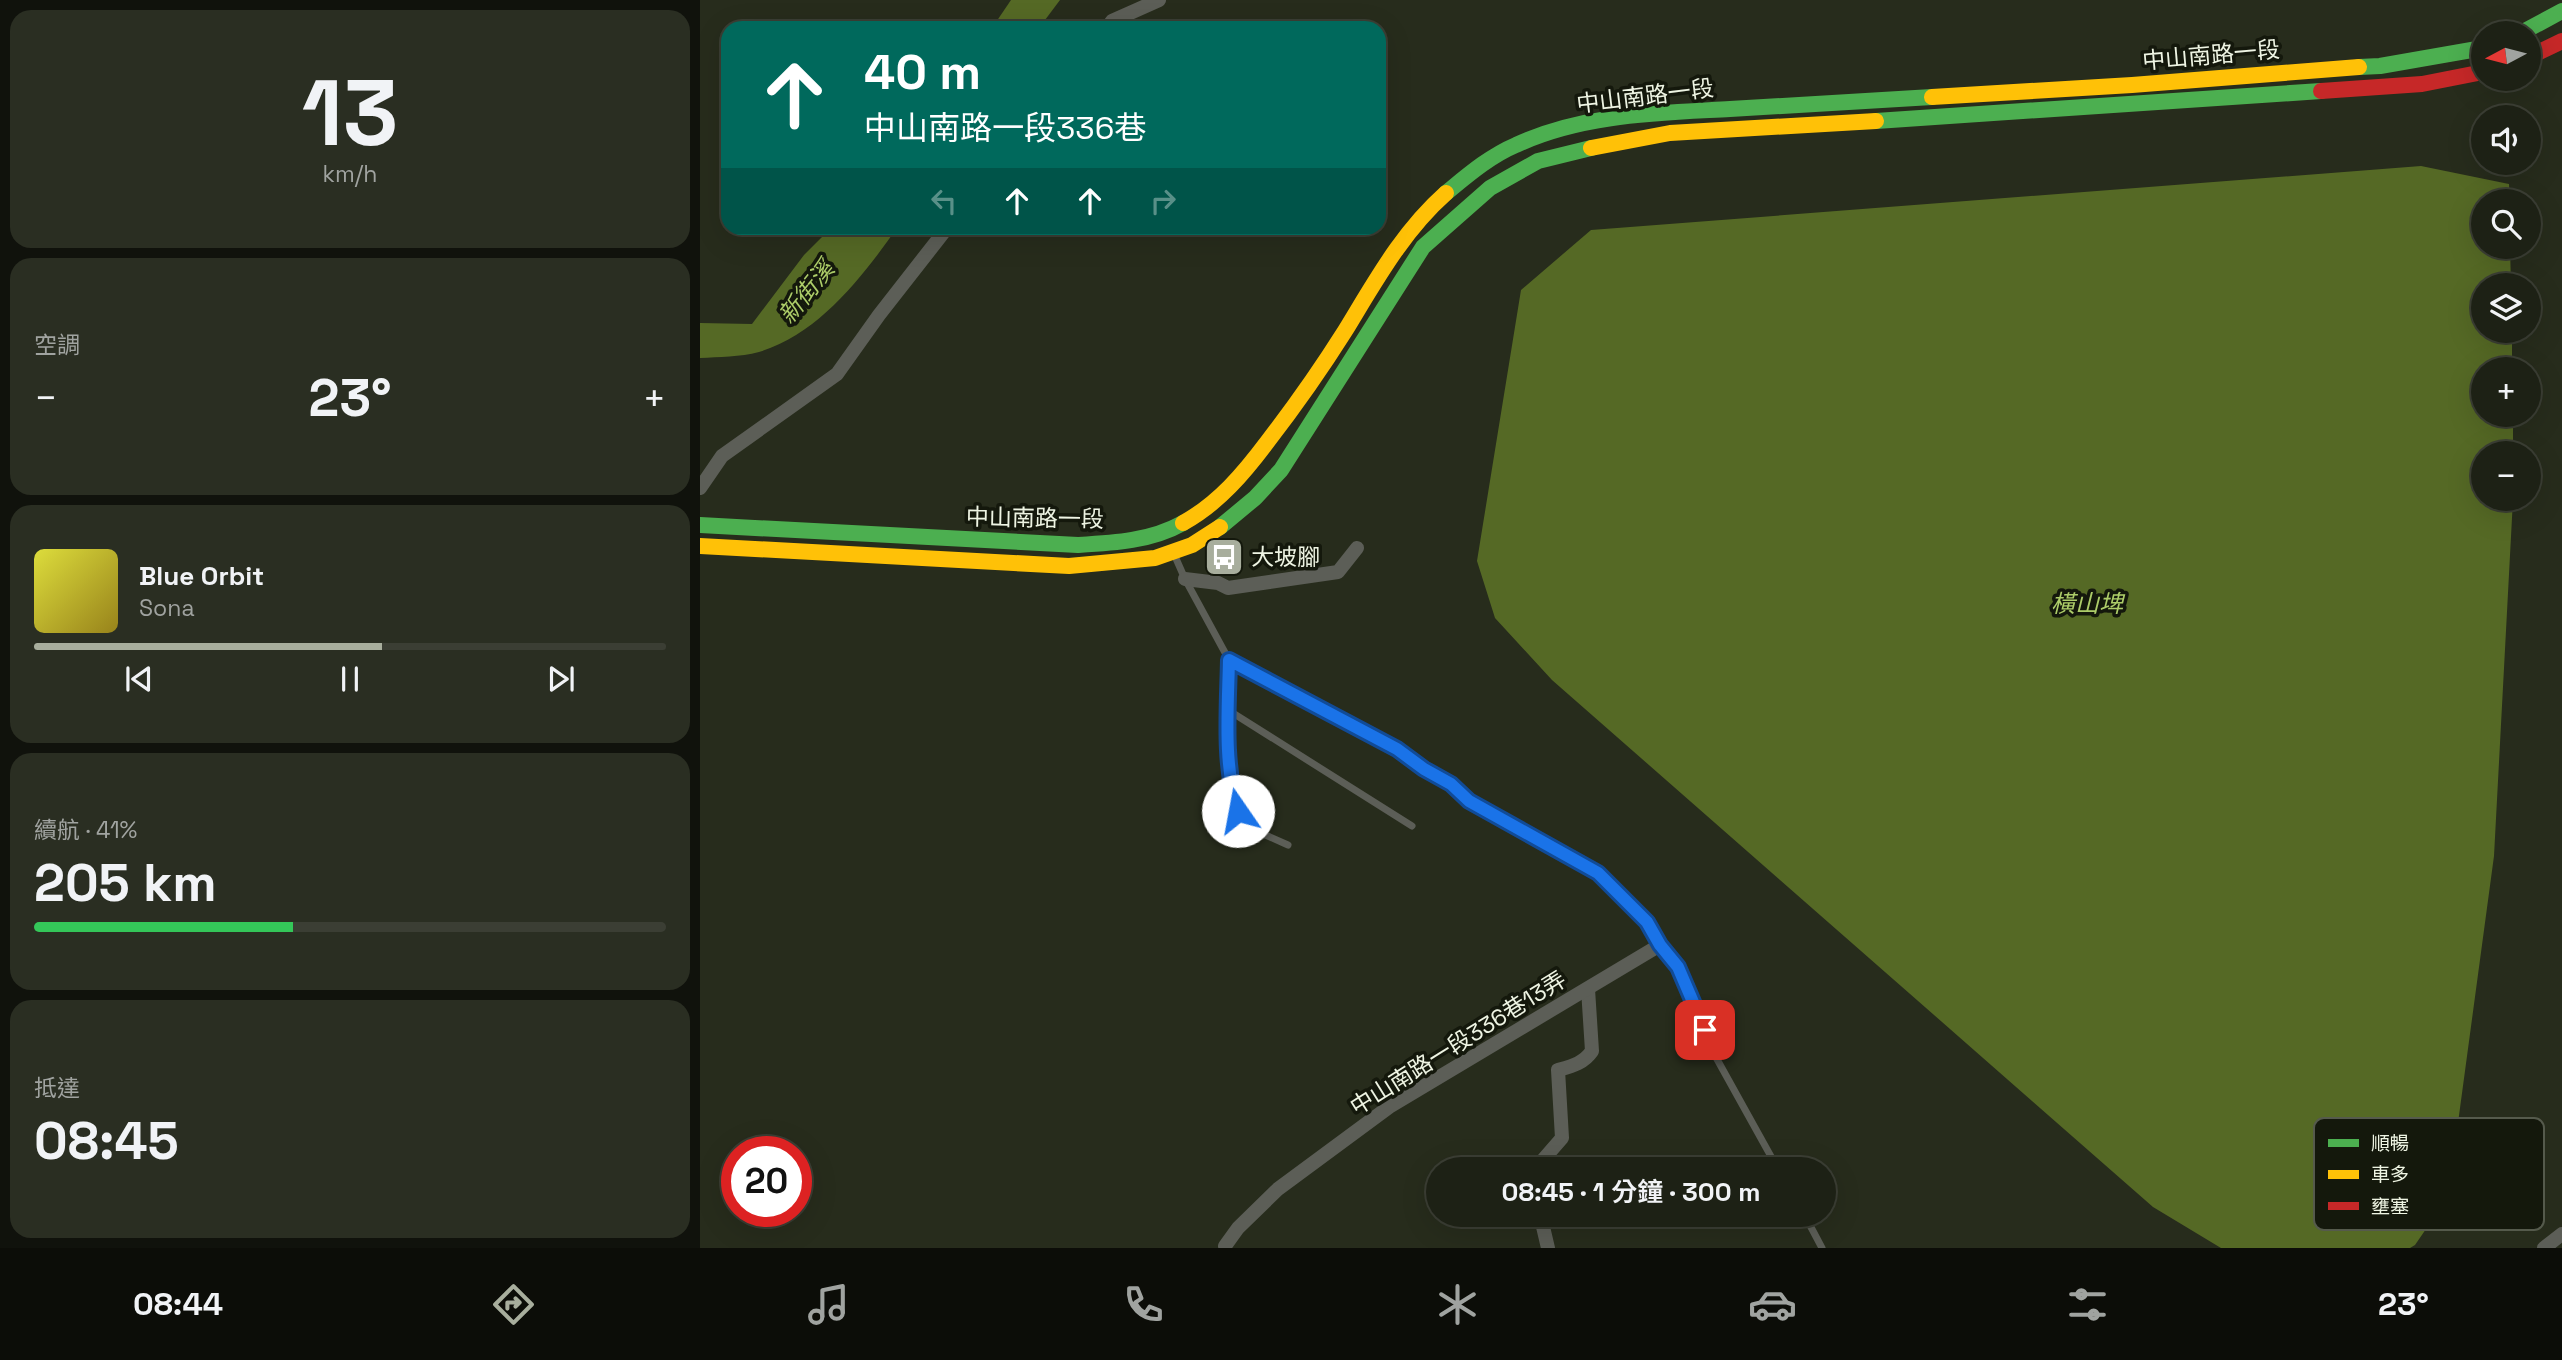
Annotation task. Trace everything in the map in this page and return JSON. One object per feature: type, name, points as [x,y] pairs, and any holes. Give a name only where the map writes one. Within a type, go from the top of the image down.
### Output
[{"type":"main road","points":[[2541,22],[2562,11]]},
{"type":"main road","points":[[2541,51],[2562,41]]},
{"type":"main road","name":"中山南路一段","points":[[700,525],[1078,545],[1132,541],[1175,527],[1212,505],[1233,486],[1294,408],[1413,225],[1458,184],[1499,154],[1543,135],[1592,122],[1646,114],[2132,85],[2380,66],[2471,50]]},
{"type":"main road","name":"中山南路一段","points":[[700,546],[1069,566],[1116,564],[1158,557],[1193,543],[1229,522],[1257,498],[1281,470],[1423,247],[1490,188],[1538,161],[1670,133],[1742,131],[2422,83],[2471,74]]},
{"type":"street","points":[[1112,21],[1159,0]]},
{"type":"street","points":[[700,488],[722,456],[837,374],[942,235]]},
{"type":"street","points":[[1185,579],[1218,583],[1228,588],[1338,572],[1357,548]]},
{"type":"street","name":"中山南路一段336巷13弄","points":[[1225,1246],[1238,1228],[1279,1189],[1389,1107],[1660,945]]},
{"type":"street","points":[[1545,1157],[1562,1138],[1558,1070],[1588,1058],[1592,1051],[1588,989]]},
{"type":"street","points":[[1543,1227],[1548,1248]]},
{"type":"street","points":[[2544,1248],[2562,1234]]},
{"type":"lane","points":[[1163,532],[1229,660],[1228,710],[1232,790],[1238,811],[1252,829],[1288,845]]},
{"type":"lane","points":[[1229,660],[1397,749],[1451,784],[1469,801],[1598,873],[1647,922],[1660,945],[1678,967],[1713,1052],[1771,1157]]},
{"type":"lane","points":[[1228,710],[1412,826]]},
{"type":"lane","points":[[1811,1227],[1822,1248]]},
{"type":"water","points":[[1011,0],[1060,0],[1044,21],[997,21]]},
{"type":"water","name":"橫山埤","points":[[2421,166],[2509,184],[2509,189],[2471,189],[2471,259],[2510,259],[2511,273],[2471,273],[2471,343],[2512,343],[2512,357],[2471,357],[2471,427],[2513,427],[2513,441],[2471,441],[2471,511],[2512,511],[2494,856],[2459,1118],[2314,1118],[2314,1230],[2425,1230],[2415,1245],[2410,1248],[2221,1248],[2153,1207],[1552,680],[1495,618],[1477,561],[1521,290],[1591,230]]},
{"type":"water","name":"新街溪","points":[[824,235],[892,235],[854,284],[820,318],[801,332],[759,352],[700,358],[700,323],[752,324],[804,255]]},
{"type":"traffic: fast","points":[[2541,22],[2562,11]]},
{"type":"traffic: fast","points":[[2359,67],[2380,66],[2471,50]]},
{"type":"traffic: fast","points":[[1876,121],[2321,91]]},
{"type":"traffic: fast","points":[[1446,193],[1479,166],[1506,149],[1541,135],[1594,121],[1676,112],[1932,97]]},
{"type":"traffic: fast","points":[[1220,527],[1255,498],[1281,470],[1423,247],[1490,188],[1538,161],[1591,148]]},
{"type":"traffic: fast","points":[[700,525],[1078,545],[1145,537],[1183,523]]},
{"type":"traffic: slow","points":[[1932,97],[2359,67]]},
{"type":"traffic: slow","points":[[1591,148],[1670,133],[1876,121]]},
{"type":"traffic: slow","points":[[1183,523],[1219,497],[1259,453],[1317,373],[1403,241],[1446,193]]},
{"type":"traffic: slow","points":[[700,546],[1069,566],[1155,558],[1192,545],[1220,527]]},
{"type":"traffic: jam","points":[[2541,51],[2562,41]]},
{"type":"traffic: jam","points":[[2321,91],[2422,84],[2471,74]]},
{"type":"place","name":"大坡腳","points":[[1224,557]]},
{"type":"route","points":[[1238,811],[1232,790],[1228,710],[1229,660],[1397,749],[1451,784],[1469,801],[1598,873],[1647,922],[1660,945],[1678,967],[1705,1030]]}]
